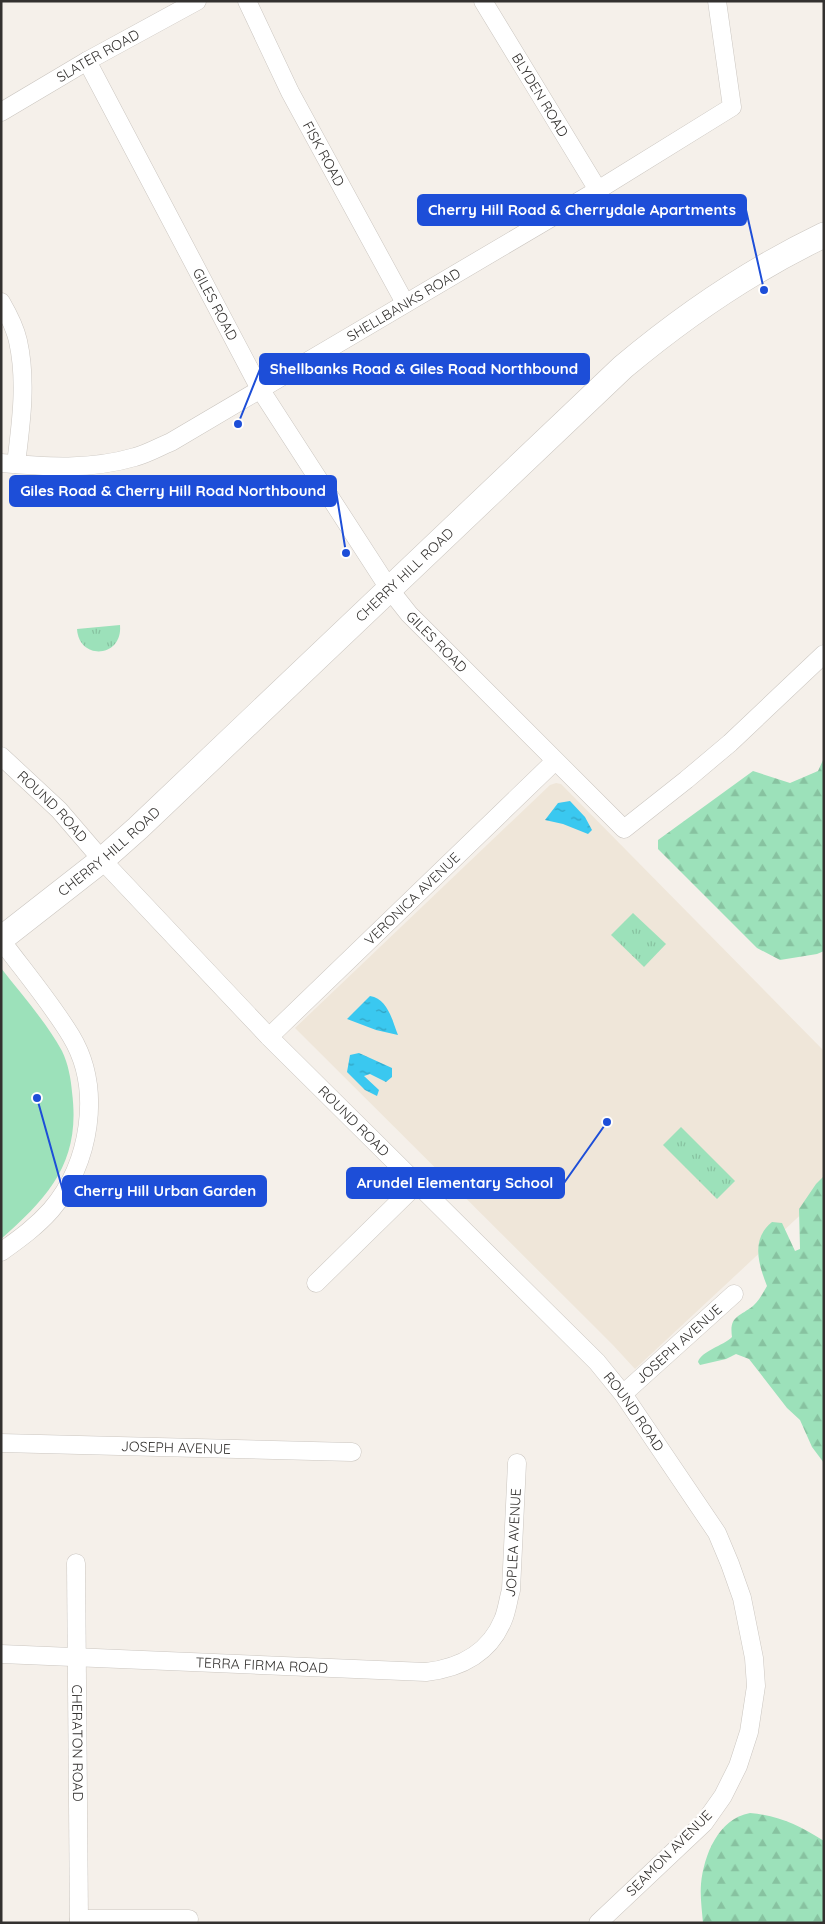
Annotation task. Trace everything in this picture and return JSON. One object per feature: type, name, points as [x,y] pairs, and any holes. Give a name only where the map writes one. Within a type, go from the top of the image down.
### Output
[{"type":"street","name":"SLATER ROAD","points":[[1,112],[87,61],[197,1]]},
{"type":"street","name":"FISK ROAD","points":[[247,1],[290,92],[405,303]]},
{"type":"street","name":"BLYDEN ROAD","points":[[483,1],[598,190]]},
{"type":"street","name":"SHELLBANKS ROAD","points":[[9,463],[56,467],[86,467],[137,457],[171,442],[598,190],[732,107],[717,1]]},
{"type":"street","name":"GILES ROAD","points":[[87,61],[260,389],[390,590],[409,614],[624,828],[730,743],[824,654]]},
{"type":"street","name":"CHERRY HILL ROAD","points":[[1,940],[102,860],[390,590],[584,403],[651,343],[745,277],[824,235]]},
{"type":"street","points":[[1,302],[18,340],[21,361],[22,388],[9,463]]},
{"type":"street","name":"ROUND ROAD","points":[[1,756],[59,810],[102,860],[269,1037],[597,1362],[623,1394],[717,1533],[742,1598],[749,1632]]},
{"type":"street","name":"VERONICA AVENUE","points":[[269,1037],[556,761]]},
{"type":"street","points":[[1,940],[71,1037],[88,1081],[90,1106],[88,1128],[82,1151],[64,1192],[51,1210],[33,1228],[1,1252]]},
{"type":"street","points":[[316,1283],[418,1184]]},
{"type":"street","name":"JOSEPH AVENUE","points":[[623,1394],[734,1294]]},
{"type":"street","name":"JOSEPH AVENUE","points":[[1,1443],[352,1452]]},
{"type":"street","name":"JOPLEA AVENUE","points":[[503,1620],[511,1590],[517,1463]]},
{"type":"street","name":"CHERATON ROAD","points":[[76,1563],[79,1921]]},
{"type":"street","name":"TERRA FIRMA ROAD","points":[[1,1654],[426,1672],[443,1670],[464,1663],[481,1651],[493,1637],[503,1620]]},
{"type":"street","name":"SEAMON AVENUE","points":[[598,1923],[704,1823],[723,1796],[738,1766],[749,1732],[756,1686],[754,1658],[749,1632]]},
{"type":"street","points":[[79,1921],[189,1919]]},
{"type":"shaded area","points":[[561,784],[824,1051],[824,1193],[635,1369],[295,1028],[550,785]]},
{"type":"green space","points":[[120,625],[119,636],[115,644],[108,649],[100,651],[85,647],[77,629]]},
{"type":"green space","points":[[824,758],[824,951],[817,954],[780,960],[757,948],[658,849],[658,840],[753,771],[790,783],[818,771]]},
{"type":"green space","points":[[633,913],[666,944],[644,967],[611,935]]},
{"type":"green space","points":[[1,968],[41,1019],[62,1051],[70,1076],[74,1116],[72,1138],[58,1175],[34,1208],[1,1239]]},
{"type":"green space","points":[[681,1127],[735,1181],[717,1199],[663,1145]]},
{"type":"green space","points":[[824,1176],[824,1463],[812,1447],[800,1420],[787,1408],[749,1359],[736,1354],[726,1359],[700,1365],[698,1362],[703,1355],[732,1337],[732,1325],[736,1318],[755,1304],[767,1286],[758,1252],[761,1236],[765,1229],[772,1222],[782,1223],[795,1251],[800,1249],[799,1209],[816,1184]]},
{"type":"green space","points":[[750,1813],[771,1816],[788,1822],[824,1841],[824,1923],[703,1923],[701,1884],[709,1850],[721,1830],[739,1817]]},
{"type":"water","points":[[570,801],[585,817],[592,830],[588,834],[563,824],[545,820],[558,803]]},
{"type":"water","points":[[370,996],[381,1001],[385,1006],[398,1035],[376,1030],[347,1019]]},
{"type":"water","points":[[359,1053],[392,1068],[392,1077],[386,1082],[370,1074],[364,1076],[379,1090],[377,1096],[365,1090],[347,1072],[350,1055]]},
{"type":"place","name":"Cherry Hill Road & Cherrydale Apartments","points":[[764,290]]},
{"type":"place","name":"Shellbanks Road & Giles Road Northbound","points":[[238,424]]},
{"type":"place","name":"Giles Road & Cherry Hill Road Northbound","points":[[346,553]]},
{"type":"place","name":"Cherry Hill Urban Garden","points":[[37,1098]]},
{"type":"place","name":"Arundel Elementary School","points":[[607,1122]]}]
